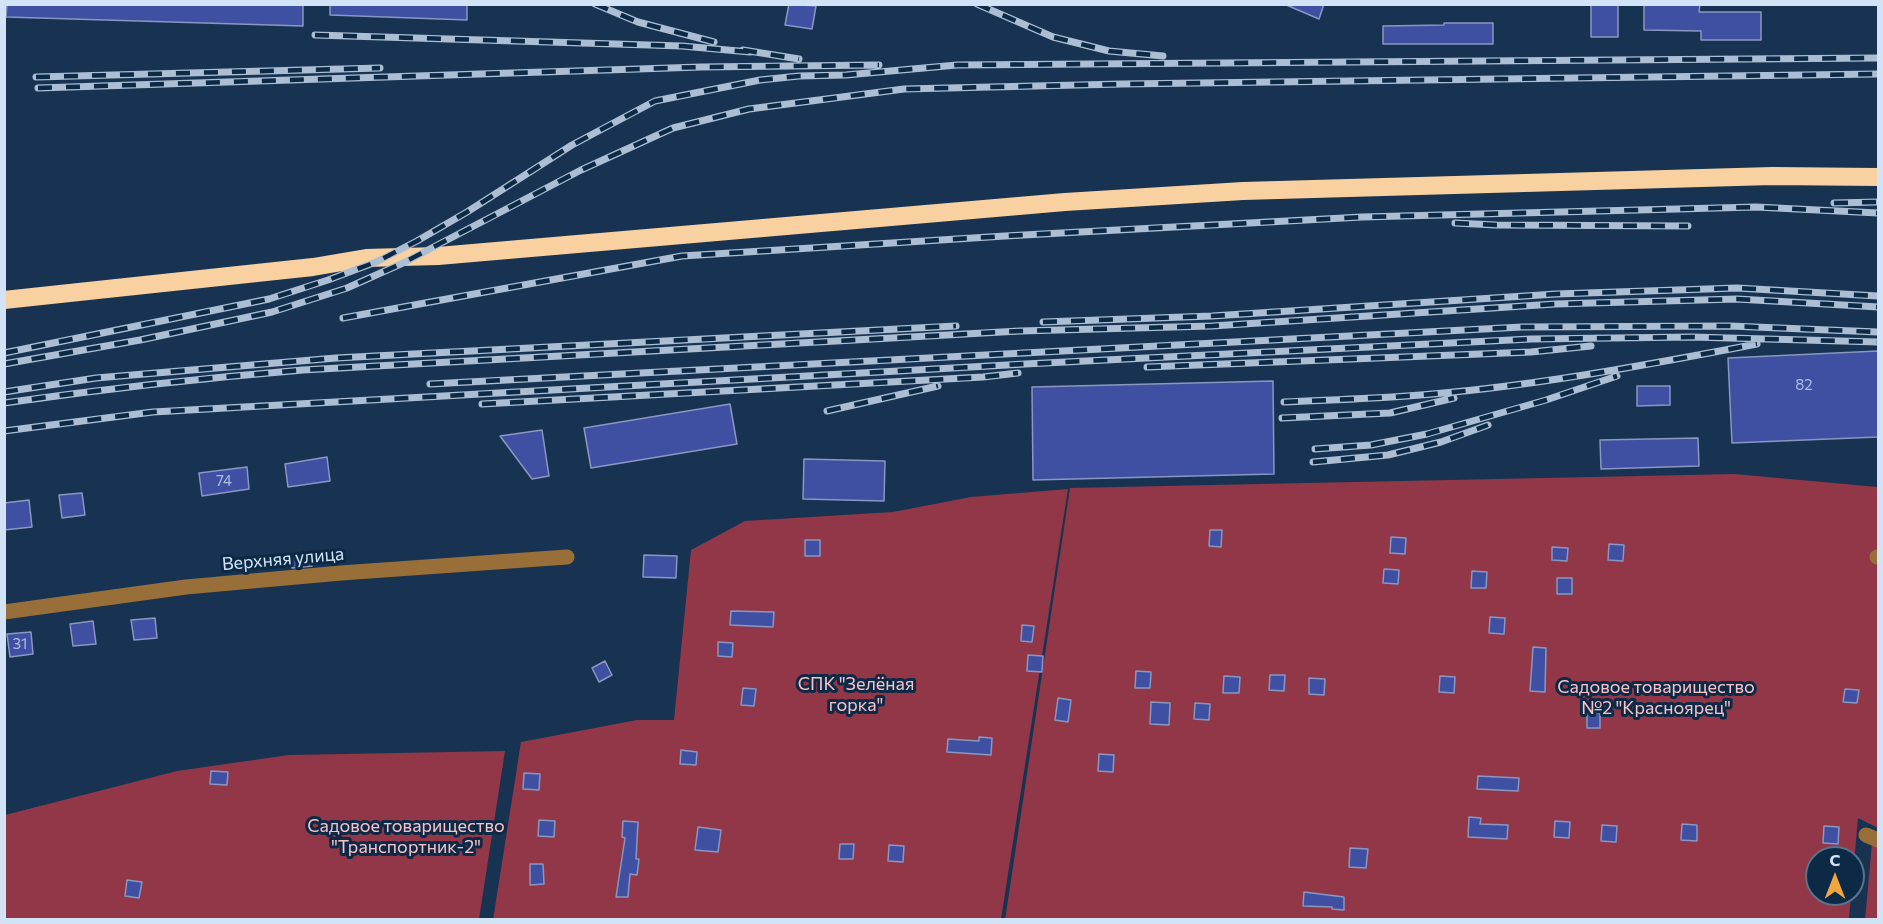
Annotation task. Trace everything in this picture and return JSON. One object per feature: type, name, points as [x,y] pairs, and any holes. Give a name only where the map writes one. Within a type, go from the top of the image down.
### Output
[{"type":"highway","points":[[4,300],[313,267],[366,258],[438,256],[1089,201],[1255,190],[1772,176],[1878,177]]},
{"type":"street","name":"Верхняя улица","points":[[4,612],[198,586],[567,557]]},
{"type":"green space","name":"Садовое товарищество №2 \"Красноярец\"","points":[[1734,474],[1878,487],[1878,828],[1858,818],[1856,846],[1805,846],[1805,906],[1850,906],[1849,919],[1005,920],[1070,488]]},
{"type":"green space","name":"СПК \"Зелёная горка\"","points":[[1068,489],[1001,919],[493,920],[521,742],[637,720],[674,720],[691,550],[745,521],[893,512],[971,497]]},
{"type":"green space","name":"Садовое товарищество \"Транспортник-2\"","points":[[505,751],[479,919],[5,920],[5,815],[177,771],[289,755]]},
{"type":"green space","points":[[1872,843],[1878,845],[1878,919],[1865,920]]},
{"type":"building","points":[[7,4],[303,4],[303,26],[6,17]]},
{"type":"building","points":[[330,4],[467,4],[467,20],[330,15]]},
{"type":"building","points":[[789,4],[816,6],[812,29],[785,25]]},
{"type":"building","points":[[1284,4],[1324,4],[1319,19]]},
{"type":"building","points":[[1591,4],[1618,4],[1618,37],[1591,37]]},
{"type":"building","points":[[1644,4],[1700,4],[1699,12],[1761,12],[1761,40],[1701,40],[1701,31],[1644,30]]},
{"type":"building","points":[[1444,23],[1493,23],[1493,44],[1383,44],[1383,26],[1444,25]]},
{"type":"building","points":[[1878,351],[1878,437],[1732,443],[1728,358]]},
{"type":"building","points":[[1273,381],[1274,474],[1033,480],[1032,387]]},
{"type":"building","points":[[1637,386],[1670,386],[1670,405],[1637,406]]},
{"type":"building","points":[[730,404],[737,444],[591,468],[584,428]]},
{"type":"building","points":[[542,430],[549,476],[532,479],[500,436]]},
{"type":"building","points":[[1698,438],[1699,466],[1601,469],[1600,440]]},
{"type":"building","points":[[327,457],[330,481],[288,487],[285,464]]},
{"type":"building","points":[[804,459],[885,461],[884,501],[803,499]]},
{"type":"building","points":[[247,467],[249,489],[202,496],[199,473]]},
{"type":"building","points":[[82,493],[85,515],[62,518],[59,495]]},
{"type":"building","points":[[29,500],[32,527],[4,530],[4,503]]},
{"type":"building","points":[[1210,530],[1222,530],[1221,547],[1209,546]]},
{"type":"building","points":[[1391,537],[1406,538],[1405,554],[1390,553]]},
{"type":"building","points":[[805,540],[820,540],[820,556],[805,556]]},
{"type":"building","points":[[1609,544],[1624,545],[1623,561],[1608,560]]},
{"type":"building","points":[[1552,547],[1568,548],[1567,561],[1552,560]]},
{"type":"building","points":[[310,554],[312,566],[292,568],[291,556]]},
{"type":"building","points":[[644,555],[677,556],[676,578],[643,577]]},
{"type":"building","points":[[1384,569],[1399,570],[1398,584],[1383,583]]},
{"type":"building","points":[[1472,571],[1487,572],[1486,588],[1471,588]]},
{"type":"building","points":[[1557,578],[1572,578],[1572,594],[1557,594]]},
{"type":"building","points":[[731,611],[774,612],[773,627],[730,625]]},
{"type":"building","points":[[1490,617],[1505,618],[1504,634],[1489,633]]},
{"type":"building","points":[[155,618],[157,638],[134,640],[131,620]]},
{"type":"building","points":[[93,621],[96,644],[73,646],[70,624]]},
{"type":"building","points":[[1022,625],[1034,626],[1032,642],[1021,641]]},
{"type":"building","points":[[31,632],[33,654],[10,657],[7,634]]},
{"type":"building","points":[[718,642],[733,643],[732,657],[718,656]]},
{"type":"building","points":[[1533,647],[1546,648],[1545,692],[1530,691]]},
{"type":"building","points":[[1028,655],[1043,656],[1042,672],[1027,671]]},
{"type":"building","points":[[605,661],[612,675],[599,682],[592,668]]},
{"type":"building","points":[[1136,671],[1151,672],[1150,688],[1135,688]]},
{"type":"building","points":[[1270,675],[1285,675],[1284,691],[1269,690]]},
{"type":"building","points":[[1224,676],[1240,677],[1239,693],[1223,693]]},
{"type":"building","points":[[1440,676],[1455,677],[1454,693],[1439,692]]},
{"type":"building","points":[[1309,678],[1325,679],[1324,695],[1309,694]]},
{"type":"building","points":[[743,688],[756,689],[754,706],[741,705]]},
{"type":"building","points":[[1845,689],[1859,690],[1857,703],[1843,702]]},
{"type":"building","points":[[1058,698],[1071,700],[1068,722],[1055,720]]},
{"type":"building","points":[[1151,702],[1170,703],[1169,725],[1150,724]]},
{"type":"building","points":[[1195,703],[1210,704],[1209,720],[1194,719]]},
{"type":"building","points":[[1587,713],[1600,713],[1600,728],[1587,728]]},
{"type":"building","points":[[979,737],[992,738],[991,755],[947,752],[948,739],[979,741]]},
{"type":"building","points":[[681,750],[697,752],[696,765],[680,764]]},
{"type":"building","points":[[1099,754],[1114,755],[1113,772],[1098,771]]},
{"type":"building","points":[[211,771],[228,772],[227,785],[210,784]]},
{"type":"building","points":[[524,773],[540,774],[539,790],[523,789]]},
{"type":"building","points":[[1478,776],[1519,778],[1518,791],[1477,789]]},
{"type":"building","points":[[1469,817],[1481,818],[1480,824],[1508,825],[1507,839],[1468,837]]},
{"type":"building","points":[[539,820],[555,821],[554,837],[538,836]]},
{"type":"building","points":[[623,821],[638,822],[636,859],[639,859],[637,875],[630,874],[628,897],[616,897],[625,838],[622,837]]},
{"type":"building","points":[[1555,821],[1570,822],[1569,838],[1554,837]]},
{"type":"building","points":[[1682,824],[1697,825],[1697,841],[1681,840]]},
{"type":"building","points":[[1602,825],[1617,826],[1616,842],[1601,841]]},
{"type":"building","points":[[1824,826],[1839,827],[1838,844],[1823,843]]},
{"type":"building","points":[[698,827],[721,830],[718,852],[695,850]]},
{"type":"building","points":[[840,844],[854,844],[853,859],[839,859]]},
{"type":"building","points":[[889,845],[904,846],[903,862],[888,861]]},
{"type":"building","points":[[1350,848],[1368,849],[1366,868],[1349,867]]},
{"type":"building","points":[[530,864],[543,864],[544,884],[530,885]]},
{"type":"building","points":[[127,880],[142,882],[139,898],[125,896]]},
{"type":"building","points":[[1304,892],[1344,897],[1344,910],[1332,909],[1332,907],[1303,906]]},
{"type":"railway","points":[[595,4],[638,22],[714,42]]},
{"type":"railway","points":[[977,4],[1053,37],[1109,51],[1163,56]]},
{"type":"railway","points":[[315,35],[682,46],[750,52]]},
{"type":"railway","points":[[743,50],[799,59]]},
{"type":"railway","points":[[4,353],[269,299],[328,280],[376,262],[417,241],[572,145],[655,101],[760,80],[957,65],[1878,58]]},
{"type":"railway","points":[[38,88],[701,67],[879,65]]},
{"type":"railway","points":[[36,77],[380,68]]},
{"type":"railway","points":[[4,364],[140,340],[272,312],[347,288],[403,263],[581,170],[673,128],[749,109],[904,89],[1878,74]]},
{"type":"railway","points":[[1834,203],[1878,202]]},
{"type":"railway","points":[[343,318],[682,256],[1362,217],[1756,207],[1878,213]]},
{"type":"railway","points":[[1455,223],[1688,226]]},
{"type":"railway","points":[[1043,322],[1212,316],[1556,294],[1737,288],[1878,296]]},
{"type":"railway","points":[[4,403],[154,384],[303,370],[1020,331],[1212,326],[1555,304],[1737,299],[1878,307]]},
{"type":"railway","points":[[4,392],[96,378],[336,358],[956,326]]},
{"type":"railway","points":[[430,384],[1522,327],[1730,326],[1878,332]]},
{"type":"railway","points":[[4,431],[153,412],[1025,364],[1531,339],[1692,337],[1878,342]]},
{"type":"railway","points":[[1284,402],[1407,396],[1495,388],[1626,368],[1757,344]]},
{"type":"railway","points":[[1147,367],[1531,352],[1591,346]]},
{"type":"railway","points":[[482,404],[983,377],[1018,373]]},
{"type":"railway","points":[[1315,449],[1371,445],[1427,434],[1546,400],[1617,376]]},
{"type":"railway","points":[[827,411],[938,386]]},
{"type":"railway","points":[[1282,418],[1390,413],[1454,398]]},
{"type":"railway","points":[[1313,462],[1388,455],[1441,442],[1488,425]]}]
